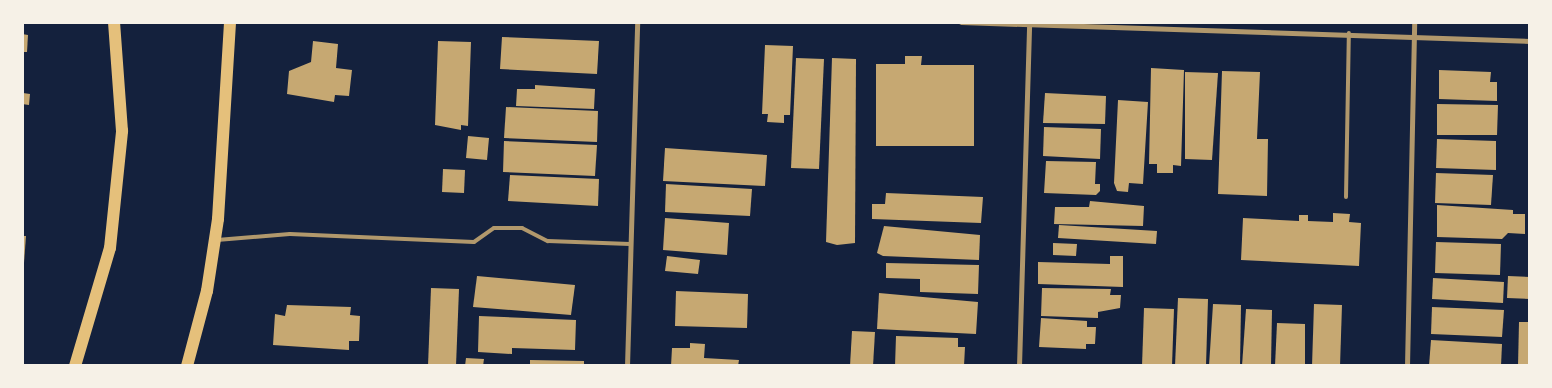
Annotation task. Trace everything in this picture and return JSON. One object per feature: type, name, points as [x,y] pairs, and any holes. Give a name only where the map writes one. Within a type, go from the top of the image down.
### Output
[{"type":"main road","points":[[76,366],[110,248],[122,131],[114,22]]},
{"type":"main road","points":[[187,366],[215,240],[230,22]]},
{"type":"street","points":[[627,366],[637,22]]},
{"type":"street","points":[[961,22],[1414,35],[1530,41]]},
{"type":"street","points":[[1407,366],[1414,22]]},
{"type":"street","points":[[1019,366],[1029,24]]},
{"type":"lane","points":[[1346,197],[1349,34]]},
{"type":"lane","points":[[215,240],[290,234],[474,242],[494,228],[522,228],[548,240],[630,244]]},
{"type":"building","points":[[22,34],[28,35],[27,52],[22,52]]},
{"type":"building","points":[[502,37],[599,41],[597,74],[500,69]]},
{"type":"building","points":[[313,41],[338,44],[336,68],[352,70],[349,96],[335,95],[334,102],[287,94],[289,71],[311,62]]},
{"type":"building","points":[[438,41],[471,42],[468,126],[461,125],[461,130],[435,125]]},
{"type":"building","points":[[765,45],[793,46],[790,115],[784,115],[784,123],[767,122],[768,114],[762,114]]},
{"type":"building","points":[[905,56],[922,56],[921,65],[974,65],[974,146],[876,146],[876,64],[905,64]]},
{"type":"building","points":[[796,58],[824,59],[819,169],[791,168]]},
{"type":"building","points":[[832,58],[856,59],[855,243],[837,245],[826,242]]},
{"type":"building","points":[[1151,68],[1184,70],[1181,166],[1173,165],[1173,173],[1157,173],[1157,164],[1149,164]]},
{"type":"building","points":[[1439,70],[1491,72],[1490,82],[1497,82],[1497,101],[1439,99]]},
{"type":"building","points":[[1222,71],[1260,72],[1257,139],[1268,139],[1267,196],[1218,194]]},
{"type":"building","points":[[1185,72],[1218,73],[1212,160],[1185,159]]},
{"type":"building","points":[[22,82],[23,93],[30,94],[29,105],[22,104]]},
{"type":"building","points":[[535,85],[595,89],[594,109],[516,106],[517,89],[535,89]]},
{"type":"building","points":[[1045,93],[1106,96],[1105,124],[1043,123]]},
{"type":"building","points":[[1118,100],[1148,102],[1143,184],[1129,183],[1128,192],[1117,191],[1114,183]]},
{"type":"building","points":[[1437,104],[1498,105],[1497,135],[1437,135]]},
{"type":"building","points":[[506,107],[598,111],[597,142],[504,138]]},
{"type":"building","points":[[1044,127],[1101,129],[1100,159],[1043,156]]},
{"type":"building","points":[[468,136],[489,138],[487,160],[466,158]]},
{"type":"building","points":[[1437,139],[1496,141],[1496,170],[1436,168]]},
{"type":"building","points":[[504,141],[597,145],[595,176],[503,172]]},
{"type":"building","points":[[665,148],[767,155],[765,186],[663,181]]},
{"type":"building","points":[[1046,161],[1096,162],[1095,184],[1100,184],[1100,191],[1096,195],[1044,193]]},
{"type":"building","points":[[443,169],[465,170],[464,193],[442,192]]},
{"type":"building","points":[[1436,173],[1493,175],[1491,205],[1435,203]]},
{"type":"building","points":[[510,175],[599,179],[598,206],[508,201]]},
{"type":"building","points":[[666,184],[752,189],[750,216],[665,212]]},
{"type":"building","points":[[886,193],[983,197],[981,223],[872,219],[872,204],[885,204]]},
{"type":"building","points":[[1090,201],[1144,206],[1143,226],[1054,224],[1055,207],[1089,207]]},
{"type":"building","points":[[1437,205],[1513,210],[1513,214],[1525,214],[1525,234],[1508,233],[1502,239],[1437,237]]},
{"type":"building","points":[[1333,213],[1350,214],[1349,222],[1361,223],[1359,266],[1241,260],[1243,218],[1299,221],[1299,215],[1308,215],[1308,221],[1333,222]]},
{"type":"building","points":[[665,218],[729,223],[727,255],[663,250]]},
{"type":"building","points":[[1059,225],[1157,231],[1156,244],[1058,238]]},
{"type":"building","points":[[884,226],[980,235],[979,260],[883,256],[877,253]]},
{"type":"building","points":[[22,236],[26,236],[24,263],[22,263]]},
{"type":"building","points":[[1436,242],[1501,244],[1500,275],[1435,273]]},
{"type":"building","points":[[1053,243],[1077,244],[1076,256],[1053,255]]},
{"type":"building","points":[[667,256],[700,260],[698,274],[665,271]]},
{"type":"building","points":[[1110,256],[1123,256],[1123,287],[1038,284],[1038,262],[1110,264]]},
{"type":"building","points":[[886,263],[979,265],[978,294],[920,292],[920,279],[886,278]]},
{"type":"building","points":[[477,276],[575,285],[571,315],[473,307]]},
{"type":"building","points":[[1508,276],[1530,277],[1530,299],[1507,298]]},
{"type":"building","points":[[1433,278],[1504,282],[1503,303],[1432,299]]},
{"type":"building","points":[[431,288],[459,289],[456,366],[428,366]]},
{"type":"building","points":[[1042,288],[1111,289],[1110,295],[1121,295],[1120,308],[1098,312],[1098,318],[1041,316]]},
{"type":"building","points":[[676,291],[748,294],[747,328],[675,326]]},
{"type":"building","points":[[879,293],[978,302],[976,334],[877,329]]},
{"type":"building","points":[[1178,298],[1208,299],[1206,366],[1175,366]]},
{"type":"building","points":[[1213,304],[1241,305],[1240,366],[1209,366]]},
{"type":"building","points":[[1314,304],[1342,305],[1340,366],[1312,366]]},
{"type":"building","points":[[287,305],[351,307],[350,315],[360,316],[359,341],[349,341],[349,350],[273,345],[275,314],[285,316]]},
{"type":"building","points":[[1432,307],[1504,310],[1502,337],[1431,334]]},
{"type":"building","points":[[1144,308],[1174,309],[1172,366],[1142,366]]},
{"type":"building","points":[[1246,309],[1272,310],[1271,366],[1242,366]]},
{"type":"building","points":[[479,316],[576,320],[575,350],[512,348],[512,354],[478,352]]},
{"type":"building","points":[[1041,318],[1087,321],[1087,327],[1096,327],[1095,344],[1086,344],[1086,349],[1039,347]]},
{"type":"building","points":[[1519,322],[1530,322],[1530,366],[1518,366]]},
{"type":"building","points":[[1277,323],[1305,324],[1305,366],[1275,366]]},
{"type":"building","points":[[852,331],[875,332],[873,366],[850,366]]},
{"type":"building","points":[[896,336],[958,338],[958,347],[965,347],[964,366],[895,366]]},
{"type":"building","points":[[1431,340],[1502,344],[1501,366],[1429,366]]},
{"type":"building","points":[[690,343],[705,344],[704,358],[739,360],[738,366],[671,366],[672,348],[690,348]]},
{"type":"building","points":[[466,358],[484,359],[483,366],[465,366]]},
{"type":"building","points":[[530,360],[584,361],[584,366],[530,366]]}]
